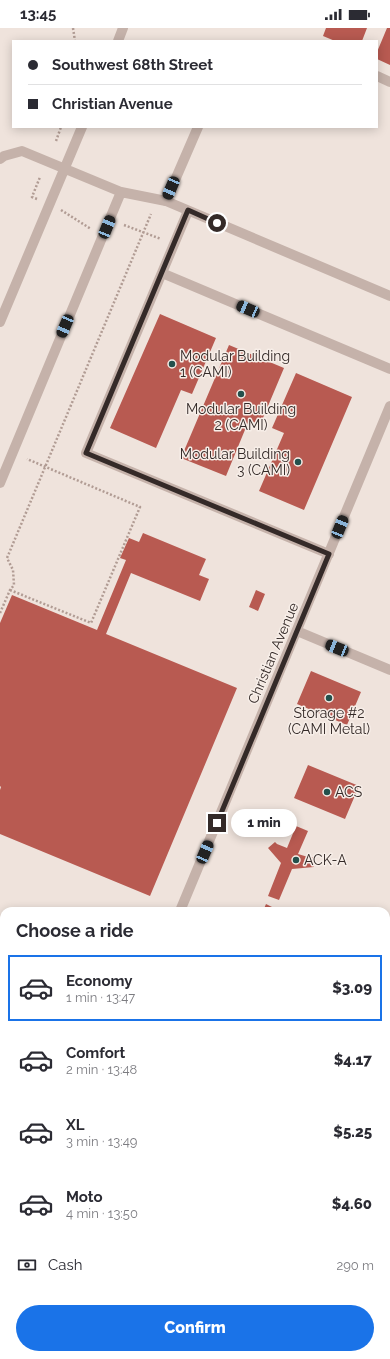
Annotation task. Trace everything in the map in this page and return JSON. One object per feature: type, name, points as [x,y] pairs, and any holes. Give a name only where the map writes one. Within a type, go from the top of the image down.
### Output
[{"type":"street","points":[[118,40],[123,28]]},
{"type":"street","points":[[378,76],[390,82]]},
{"type":"street","points":[[0,322],[82,128]]},
{"type":"street","points":[[166,201],[198,128]]},
{"type":"street","points":[[0,159],[4,156],[22,151],[121,192],[166,201],[390,296]]},
{"type":"street","points":[[0,483],[121,192]]},
{"type":"street","points":[[188,210],[86,453],[329,554]]},
{"type":"street","points":[[162,273],[390,369]]},
{"type":"street","name":"Christian Avenue","points":[[182,907],[390,406]]},
{"type":"street","points":[[297,631],[390,670]]},
{"type":"path","points":[[73,28],[75,40]]},
{"type":"path","points":[[56,141],[61,128]]},
{"type":"path","points":[[39,200],[32,197],[40,177]]},
{"type":"path","points":[[61,210],[91,229]]},
{"type":"path","points":[[0,613],[10,590],[14,585],[13,570],[7,558],[151,214]]},
{"type":"path","points":[[124,225],[165,241]]},
{"type":"path","points":[[10,590],[91,624],[140,507],[27,459]]},
{"type":"building","points":[[326,28],[367,28],[362,40],[333,40],[323,36]]},
{"type":"building","points":[[387,28],[390,28],[390,65],[378,59],[378,50]]},
{"type":"building","name":"Modular Building 1 (CAMI)","points":[[160,314],[216,338],[192,394],[181,390],[156,448],[110,428]]},
{"type":"building","name":"Modular Building 2 (CAMI)","points":[[229,345],[284,368],[260,425],[249,420],[226,476],[181,458]]},
{"type":"building","name":"Modular Building 3 (CAMI)","points":[[296,373],[352,397],[304,510],[259,491],[284,433],[272,428]]},
{"type":"building","points":[[143,533],[206,559],[199,575],[209,579],[200,601],[131,573],[106,634],[237,688],[150,896],[0,834],[0,623],[12,595],[97,630],[126,560],[120,558],[129,538],[139,542]]},
{"type":"building","points":[[256,590],[265,594],[258,611],[249,607]]},
{"type":"building","name":"Storage #2 (CAMI Metal)","points":[[311,671],[361,692],[347,725],[297,704]]},
{"type":"building","name":"ACS","points":[[308,765],[359,786],[345,819],[294,798]]},
{"type":"building","name":"ACK-A","points":[[296,826],[308,831],[298,854],[313,857],[314,867],[292,869],[279,900],[268,896],[281,863],[268,848],[275,842],[287,848]]},
{"type":"building","points":[[266,904],[272,907],[265,907]]},
{"type":"place","name":"Modular Building 1 (CAMI)","points":[[172,364]]},
{"type":"place","name":"Modular Building 2 (CAMI)","points":[[241,394]]},
{"type":"place","name":"Modular Building 3 (CAMI)","points":[[298,462]]},
{"type":"place","name":"Storage #2 (CAMI Metal)","points":[[329,698]]},
{"type":"place","name":"ACS","points":[[327,792]]},
{"type":"place","name":"ACK-A","points":[[296,860]]},
{"type":"route","points":[[217,223],[188,210],[86,453],[329,554],[217,823]]}]
